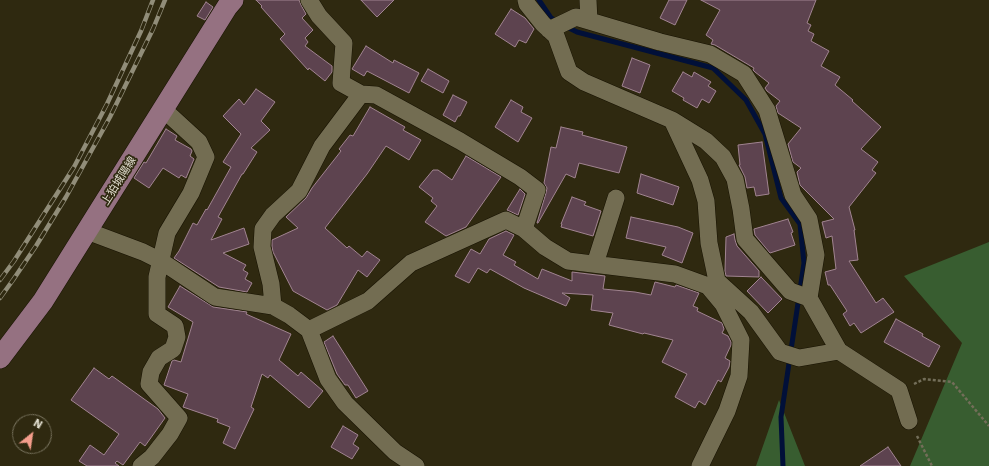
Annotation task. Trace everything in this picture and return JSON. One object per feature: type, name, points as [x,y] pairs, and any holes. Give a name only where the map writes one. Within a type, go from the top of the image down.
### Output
[{"type":"main road","name":"上狛城陽線","points":[[0,358],[44,301],[227,7],[233,0]]},
{"type":"street","points":[[309,0],[319,16],[344,43],[341,83],[361,94],[376,95],[460,141],[520,177],[537,190],[524,229]]},
{"type":"street","points":[[526,0],[527,4],[543,24],[556,36],[569,72],[584,82],[672,120],[706,141],[723,157],[735,179],[746,239],[790,291],[809,298]]},
{"type":"street","points":[[588,0],[590,21]]},
{"type":"street","points":[[549,30],[576,17],[660,42],[710,54],[744,74],[767,110],[793,195],[809,219],[816,255],[809,298],[839,351],[900,390],[909,422]]},
{"type":"street","points":[[273,306],[271,284],[262,247],[263,229],[273,216],[299,191],[322,146],[361,94]]},
{"type":"street","points":[[141,466],[152,457],[170,434],[179,418],[149,384],[151,372],[159,358],[172,349],[177,337],[175,326],[157,314],[157,277],[167,233],[191,193],[206,157],[199,142],[163,109]]},
{"type":"street","points":[[672,120],[700,180],[706,201],[709,243],[718,289],[723,304],[741,340],[738,376],[727,411],[700,466]]},
{"type":"street","points":[[595,264],[616,198]]},
{"type":"street","points":[[309,330],[368,301],[411,263],[506,220],[524,229],[545,247],[568,261],[675,274],[718,289],[751,312],[780,352],[799,358],[839,351]]},
{"type":"street","points":[[87,231],[161,260],[215,297],[273,306],[289,315],[309,330],[328,379],[344,403],[395,452],[416,466]]},
{"type":"path","points":[[900,390],[924,379],[952,382],[989,426]]},
{"type":"path","points":[[909,422],[932,466]]},
{"type":"green space","points":[[989,242],[989,466],[910,466],[962,343],[904,276]]},
{"type":"green space","points":[[779,400],[805,466],[756,466]]},
{"type":"building","points":[[256,0],[299,0],[306,14],[302,18],[313,30],[305,38],[308,42],[305,46],[332,66],[332,72],[325,81],[309,68],[308,70],[280,39],[285,34]]},
{"type":"building","points":[[361,0],[394,0],[377,17]]},
{"type":"building","points":[[669,0],[687,0],[675,25],[660,18]]},
{"type":"building","points":[[701,0],[816,0],[807,23],[811,25],[808,31],[814,34],[811,41],[829,51],[821,66],[840,77],[835,85],[881,127],[861,149],[878,162],[872,170],[876,173],[849,207],[855,230],[858,260],[849,261],[876,303],[883,298],[894,312],[861,333],[854,323],[850,326],[843,314],[847,311],[830,285],[828,285],[825,272],[836,269],[832,236],[826,238],[822,222],[834,219],[800,185],[797,172],[801,168],[793,162],[788,144],[801,128],[778,113],[776,106],[780,101],[767,91],[765,88],[769,83],[753,70],[754,68],[711,44],[713,40],[706,35],[720,10]]},
{"type":"building","points":[[206,2],[213,7],[205,20],[197,16]]},
{"type":"building","points":[[511,9],[525,18],[534,29],[526,43],[519,40],[515,47],[495,34]]},
{"type":"building","points":[[366,46],[393,63],[394,60],[419,73],[409,93],[367,71],[364,76],[352,69]]},
{"type":"building","points":[[632,58],[650,65],[640,93],[622,86]]},
{"type":"building","points":[[428,69],[449,81],[443,93],[421,81]]},
{"type":"building","points":[[683,72],[692,77],[694,72],[711,82],[708,86],[716,91],[709,103],[702,99],[697,108],[683,100],[684,98],[672,91]]},
{"type":"building","points":[[256,89],[275,102],[261,121],[270,130],[251,148],[257,152],[242,174],[218,217],[222,219],[211,240],[244,228],[249,244],[223,253],[246,265],[243,270],[248,273],[245,279],[252,283],[247,292],[219,287],[174,258],[193,223],[197,225],[206,209],[207,210],[231,167],[223,162],[241,134],[223,116],[239,99],[244,105]]},
{"type":"building","points":[[453,95],[467,102],[460,116],[458,116],[455,122],[443,115]]},
{"type":"building","points":[[511,100],[523,107],[521,112],[532,118],[518,142],[495,127]]},
{"type":"building","points":[[370,107],[405,127],[403,130],[421,140],[409,160],[386,146],[367,174],[325,228],[347,248],[349,246],[362,257],[367,251],[380,260],[367,277],[358,270],[337,305],[327,310],[293,291],[273,252],[272,240],[298,228],[286,217],[306,198],[341,151],[339,149],[350,135],[353,136]]},
{"type":"building","points":[[561,127],[583,132],[582,135],[627,147],[619,173],[579,163],[575,178],[566,174],[537,223],[547,188],[544,183],[551,147],[556,148]]},
{"type":"building","points":[[166,129],[177,136],[175,140],[191,149],[192,151],[190,156],[194,159],[186,178],[181,175],[179,178],[163,168],[149,188],[134,178],[144,162],[146,163]]},
{"type":"building","points":[[762,142],[769,194],[756,196],[754,187],[747,188],[745,177],[739,165],[738,145]]},
{"type":"building","points":[[466,156],[501,177],[466,227],[446,236],[425,222],[437,206],[431,201],[433,198],[419,187],[433,170],[438,170],[452,180]]},
{"type":"building","points":[[641,174],[679,187],[673,205],[637,193]]},
{"type":"building","points":[[520,189],[525,194],[518,215],[507,210]]},
{"type":"building","points":[[572,197],[586,202],[584,205],[601,211],[593,236],[561,227]]},
{"type":"building","points":[[631,217],[678,227],[693,233],[682,263],[662,255],[666,247],[626,238]]},
{"type":"building","points":[[788,219],[793,232],[791,233],[795,245],[770,253],[755,235],[754,229]]},
{"type":"building","points":[[506,231],[514,235],[503,255],[516,262],[514,265],[538,279],[542,269],[572,281],[572,272],[605,276],[603,289],[651,295],[655,282],[675,287],[676,285],[699,293],[693,306],[698,308],[697,311],[722,323],[724,329],[722,333],[728,336],[731,342],[725,358],[730,361],[729,367],[721,382],[718,380],[705,405],[699,401],[695,408],[675,397],[687,374],[662,362],[673,340],[609,325],[613,313],[591,310],[593,295],[562,293],[570,298],[566,306],[524,288],[490,269],[487,273],[478,268],[469,283],[455,276],[471,249],[480,254],[489,239]]},
{"type":"building","points":[[734,234],[737,246],[759,271],[759,277],[726,276],[726,237]]},
{"type":"building","points":[[761,277],[782,299],[768,313],[747,291]]},
{"type":"building","points":[[180,286],[213,307],[247,312],[246,314],[291,334],[279,360],[298,376],[301,372],[323,391],[309,408],[270,375],[268,378],[262,374],[251,407],[254,409],[235,449],[223,443],[230,427],[217,422],[218,419],[183,407],[188,394],[164,385],[172,361],[174,360],[181,362],[193,322],[168,307]]},
{"type":"building","points":[[896,319],[923,334],[922,336],[940,346],[929,367],[884,342]]},
{"type":"building","points":[[333,336],[368,391],[356,398],[348,385],[345,385],[337,374],[324,342]]},
{"type":"building","points":[[94,368],[109,379],[112,376],[158,409],[165,418],[145,446],[140,442],[123,465],[117,461],[115,463],[119,466],[87,466],[79,461],[90,445],[104,455],[119,434],[71,400]]},
{"type":"building","points":[[343,426],[358,435],[353,444],[359,448],[352,459],[331,447]]},
{"type":"building","points":[[888,447],[901,466],[860,466]]},
{"type":"waterway","points":[[539,0],[551,18],[558,22]]},
{"type":"waterway","points":[[565,26],[577,32],[713,68],[746,100],[765,134],[781,198],[800,224],[804,263],[781,417],[783,466]]},
{"type":"railway","points":[[0,280],[14,261],[74,167],[107,104],[141,31],[153,0]]},
{"type":"railway","points":[[0,298],[36,246],[66,197],[110,117],[153,29],[165,0]]}]
